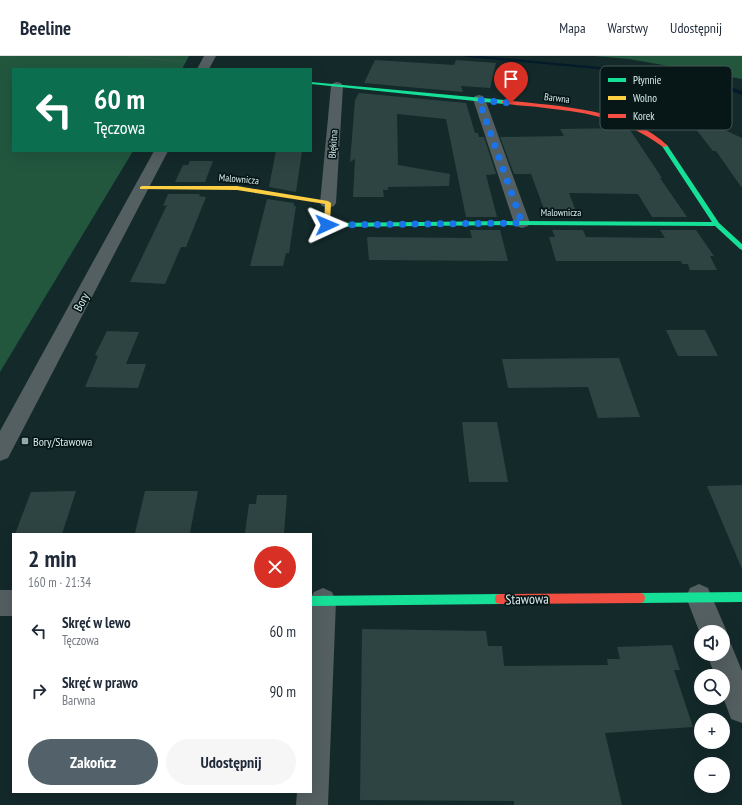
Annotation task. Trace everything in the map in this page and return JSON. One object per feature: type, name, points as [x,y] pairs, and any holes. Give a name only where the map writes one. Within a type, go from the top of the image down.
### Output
[{"type":"street","name":"Barwna","points":[[312,83],[479,100],[600,116]]},
{"type":"street","name":"Błękitna","points":[[328,202],[337,86]]},
{"type":"street","points":[[479,100],[522,223]]},
{"type":"street","name":"Barwna","points":[[642,130],[664,145],[716,224],[742,248]]},
{"type":"street","name":"Bory","points":[[0,452],[160,152]]},
{"type":"street","name":"Malownicza","points":[[142,188],[237,188],[328,202],[327,225],[522,223],[716,224]]},
{"type":"street","points":[[699,597],[710,625]]},
{"type":"street","name":"Stawowa","points":[[317,601],[742,597]]},
{"type":"street","points":[[312,805],[317,601]]},
{"type":"street","points":[[0,603],[12,603]]},
{"type":"street","points":[[724,661],[742,708]]},
{"type":"path","points":[[127,56],[206,63]]},
{"type":"green space","points":[[0,56],[189,56],[183,68],[12,68],[12,152],[132,152],[0,372]]},
{"type":"green space","points":[[594,56],[742,56],[742,79],[732,77],[732,66],[669,66],[629,59]]},
{"type":"building","points":[[375,60],[454,65],[456,60],[496,63],[490,88],[461,86],[463,92],[364,83]]},
{"type":"building","points":[[359,93],[466,103],[475,133],[478,133],[479,137],[484,137],[496,174],[486,175],[497,217],[466,217],[446,119],[397,114],[398,165],[450,174],[449,186],[388,187],[388,190],[383,190],[384,197],[353,197],[355,159],[350,162],[355,100]]},
{"type":"building","points":[[560,129],[630,130],[662,178],[660,178],[687,217],[652,217],[638,194],[569,193],[578,217],[547,217],[531,174],[514,174],[500,137],[564,136]]},
{"type":"building","points":[[696,130],[725,130],[742,138],[742,188],[716,151],[713,151]]},
{"type":"building","points":[[276,152],[302,152],[296,192],[269,187]]},
{"type":"building","points":[[190,161],[213,161],[205,182],[175,182],[183,165],[188,165]]},
{"type":"building","points":[[168,194],[200,194],[199,196],[206,197],[186,247],[181,247],[165,284],[130,282],[167,205],[163,206]]},
{"type":"building","points":[[267,199],[294,203],[294,206],[296,206],[289,253],[286,253],[283,266],[250,266]]},
{"type":"building","points":[[470,230],[500,230],[508,261],[369,260],[367,237],[472,238]]},
{"type":"building","points":[[552,230],[583,230],[586,237],[665,238],[660,230],[696,230],[714,256],[710,256],[717,270],[690,270],[688,264],[682,264],[681,261],[556,261],[549,237],[555,237]]},
{"type":"building","points":[[666,330],[705,330],[718,356],[678,356]]},
{"type":"building","points":[[107,331],[139,332],[126,364],[146,364],[138,388],[85,387],[98,356],[95,355]]},
{"type":"building","points":[[619,358],[640,417],[598,418],[588,387],[508,388],[502,359]]},
{"type":"building","points":[[462,422],[497,422],[508,482],[469,482]]},
{"type":"building","points":[[742,485],[742,569],[707,486]]},
{"type":"building","points":[[76,491],[62,533],[15,533],[31,492]]},
{"type":"building","points":[[145,491],[198,491],[190,533],[135,533]]},
{"type":"building","points":[[257,495],[287,495],[284,533],[245,533],[249,504],[256,504]]},
{"type":"building","points":[[362,629],[486,631],[488,646],[502,646],[504,666],[608,665],[607,659],[620,659],[617,647],[672,645],[680,670],[674,670],[693,727],[605,733],[622,805],[514,805],[514,801],[360,800]]},
{"type":"waterway","points":[[466,56],[600,68]]},
{"type":"waterway","points":[[732,90],[742,93]]},
{"type":"traffic: fast","points":[[312,83],[504,102]]},
{"type":"traffic: fast","points":[[665,146],[717,224],[742,248]]},
{"type":"traffic: fast","points":[[329,225],[522,223],[717,224]]},
{"type":"traffic: fast","points":[[640,598],[742,597]]},
{"type":"traffic: fast","points":[[312,601],[500,599]]},
{"type":"traffic: slow","points":[[142,188],[237,188],[328,203],[327,225],[329,225]]},
{"type":"traffic: jam","points":[[504,102],[568,109],[600,115]]},
{"type":"traffic: jam","points":[[642,130],[665,146]]},
{"type":"traffic: jam","points":[[500,599],[640,598]]},
{"type":"place","name":"Bory/Stawowa","points":[[25,441]]},
{"type":"route","points":[[327,225],[522,223],[479,100],[511,103]]}]
